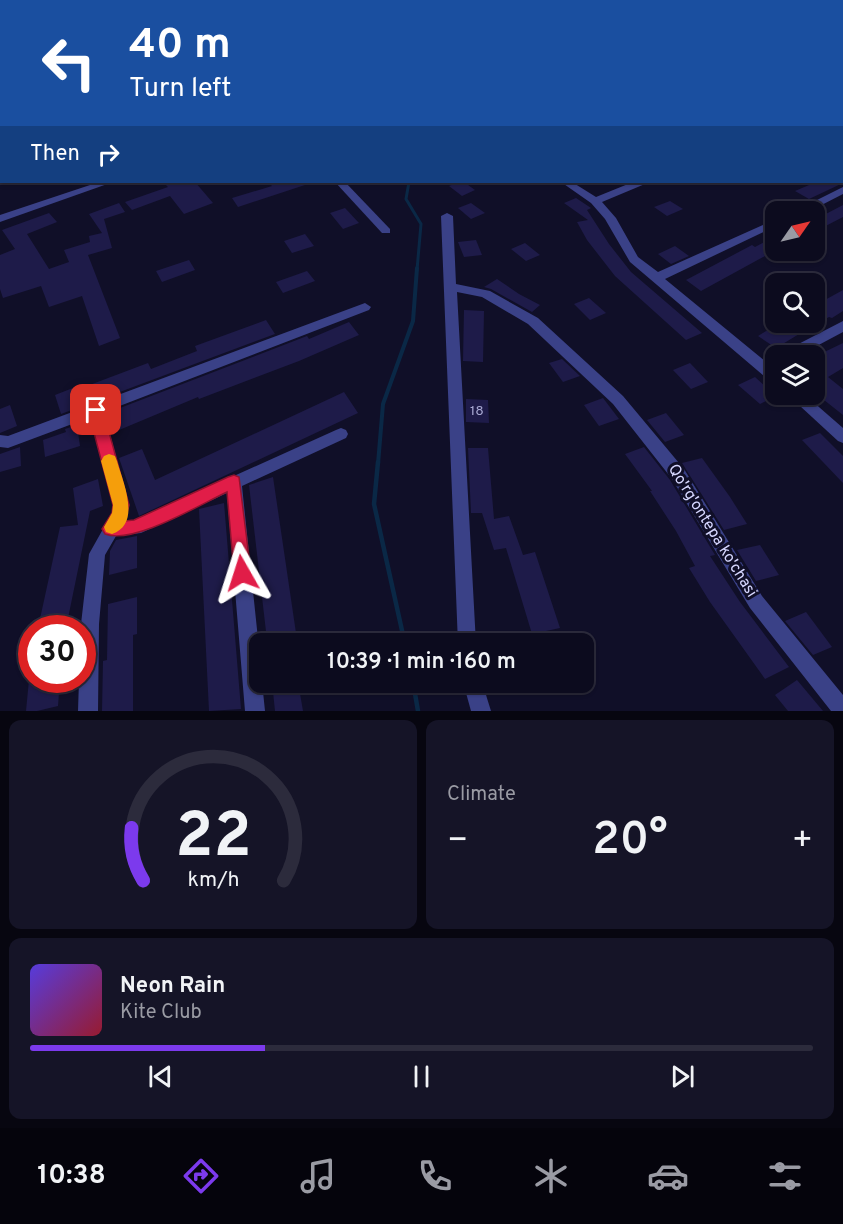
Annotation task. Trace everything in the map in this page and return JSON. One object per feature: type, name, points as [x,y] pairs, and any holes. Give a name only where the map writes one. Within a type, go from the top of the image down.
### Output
[{"type":"street","points":[[0,219],[105,183]]},
{"type":"street","points":[[341,183],[386,231]]},
{"type":"street","points":[[568,183],[595,201],[610,218],[634,259],[765,362]]},
{"type":"street","points":[[595,201],[639,183]]},
{"type":"street","points":[[820,201],[843,190]]},
{"type":"street","points":[[447,216],[467,633]]},
{"type":"street","points":[[656,278],[765,227]]},
{"type":"street","name":"Qo'rg'ontepa ko'chasi","points":[[451,287],[486,294],[532,321],[618,400],[678,474],[756,602],[843,711]]},
{"type":"street","points":[[0,441],[8,442],[96,410],[365,307]]},
{"type":"street","points":[[807,345],[843,326]]},
{"type":"street","points":[[807,405],[843,437]]},
{"type":"street","points":[[88,711],[90,624],[97,554],[120,514],[121,505],[96,410]]},
{"type":"street","points":[[111,529],[135,528],[341,434]]},
{"type":"street","points":[[234,481],[255,711]]},
{"type":"street","points":[[475,693],[482,711]]},
{"type":"building","points":[[164,183],[196,183],[213,203],[184,214],[170,196],[132,210],[125,202],[168,187]]},
{"type":"building","points":[[269,183],[311,183],[238,207],[232,198],[272,186]]},
{"type":"building","points":[[465,183],[475,190],[462,196],[449,186]]},
{"type":"building","points":[[814,183],[843,183],[809,199],[795,191]]},
{"type":"building","points":[[576,198],[591,208],[587,210],[631,272],[702,333],[686,340],[615,276],[587,240],[577,222],[588,220],[564,203]]},
{"type":"building","points":[[670,201],[683,209],[667,216],[654,207]]},
{"type":"building","points":[[119,203],[125,212],[104,219],[112,248],[88,255],[120,338],[99,346],[82,296],[49,307],[41,286],[3,298],[0,289],[0,255],[15,249],[2,230],[49,213],[57,222],[27,234],[49,269],[69,262],[64,250],[90,242],[89,236],[102,233],[89,214]]},
{"type":"building","points":[[471,203],[485,213],[471,219],[458,208]]},
{"type":"building","points":[[843,205],[843,217],[825,226],[825,214]]},
{"type":"building","points":[[345,208],[359,223],[343,229],[330,213]]},
{"type":"building","points":[[305,234],[314,246],[292,253],[284,241]]},
{"type":"building","points":[[476,240],[482,255],[464,257],[458,242]]},
{"type":"building","points":[[765,242],[765,256],[701,291],[686,280],[752,245],[755,247]]},
{"type":"building","points":[[525,243],[540,255],[526,261],[511,249]]},
{"type":"building","points":[[675,246],[689,256],[671,264],[658,254]]},
{"type":"building","points":[[189,260],[195,270],[162,282],[156,271]]},
{"type":"building","points":[[307,271],[315,281],[283,293],[276,282]]},
{"type":"building","points":[[497,279],[540,305],[532,312],[484,287]]},
{"type":"building","points":[[843,290],[843,311],[832,318],[825,319],[825,300]]},
{"type":"building","points":[[589,298],[606,313],[590,320],[574,304]]},
{"type":"building","points":[[464,310],[484,311],[483,362],[463,361]]},
{"type":"building","points":[[266,320],[275,334],[61,414],[55,395],[78,386],[79,389],[148,363],[151,369],[197,351],[195,346]]},
{"type":"building","points":[[349,322],[359,335],[299,361],[199,399],[198,397],[112,433],[107,413],[307,336],[309,339]]},
{"type":"building","points":[[765,332],[801,333],[781,345],[772,345],[758,336]]},
{"type":"building","points":[[843,343],[843,368],[828,377],[843,389],[843,415],[825,401],[825,352]]},
{"type":"building","points":[[562,359],[580,376],[563,382],[549,363]]},
{"type":"building","points":[[690,363],[708,382],[691,389],[673,370]]},
{"type":"building","points":[[755,377],[765,386],[765,402],[760,404],[738,385]]},
{"type":"building","points":[[344,392],[358,413],[139,516],[119,458],[142,449],[155,480]]},
{"type":"building","points":[[603,398],[619,419],[599,426],[584,405]]},
{"type":"building","points":[[466,399],[488,400],[489,423],[466,422]]},
{"type":"building","points":[[10,405],[17,426],[0,433],[0,409]]},
{"type":"building","points":[[666,413],[684,435],[665,442],[647,420]]},
{"type":"building","points":[[77,425],[80,446],[45,457],[43,440],[66,432],[65,429]]},
{"type":"building","points":[[820,433],[843,456],[843,483],[802,440]]},
{"type":"building","points":[[20,447],[21,466],[0,472],[0,454]]},
{"type":"building","points":[[644,447],[670,480],[715,555],[710,556],[740,602],[789,667],[765,679],[710,602],[689,568],[695,566],[676,531],[650,491],[652,491],[625,454]]},
{"type":"building","points":[[468,448],[488,448],[494,519],[509,516],[523,555],[535,552],[560,628],[532,633],[506,548],[494,550],[482,513],[471,513]]},
{"type":"building","points":[[702,458],[747,524],[724,530],[682,463]]},
{"type":"building","points":[[273,477],[296,633],[266,633],[249,485]]},
{"type":"building","points":[[98,479],[103,506],[90,511],[69,615],[41,615],[60,527],[78,525],[73,488]]},
{"type":"building","points":[[224,503],[241,709],[209,711],[199,509]]},
{"type":"building","points":[[137,536],[137,568],[109,575],[110,551],[116,540]]},
{"type":"building","points":[[760,545],[779,575],[756,581],[737,550]]},
{"type":"building","points":[[137,597],[137,634],[133,635],[133,711],[102,711],[103,661],[107,660],[108,604]]},
{"type":"building","points":[[806,612],[832,647],[813,655],[785,621]]},
{"type":"building","points":[[797,680],[823,711],[788,711],[775,695]]},
{"type":"building","points":[[28,693],[59,693],[58,706],[26,711]]},
{"type":"building","points":[[273,693],[300,693],[303,711],[275,711]]},
{"type":"waterway","points":[[409,183],[406,199],[421,224],[417,270]]},
{"type":"waterway","points":[[378,464],[383,404],[413,321],[417,268]]},
{"type":"waterway","points":[[378,462],[374,504],[403,633]]},
{"type":"waterway","points":[[415,693],[418,711]]},
{"type":"slow traffic","points":[[109,461],[121,505],[120,514],[112,527]]},
{"type":"route","points":[[96,410],[121,505],[120,514],[111,529],[135,528],[234,481],[242,573]]}]
